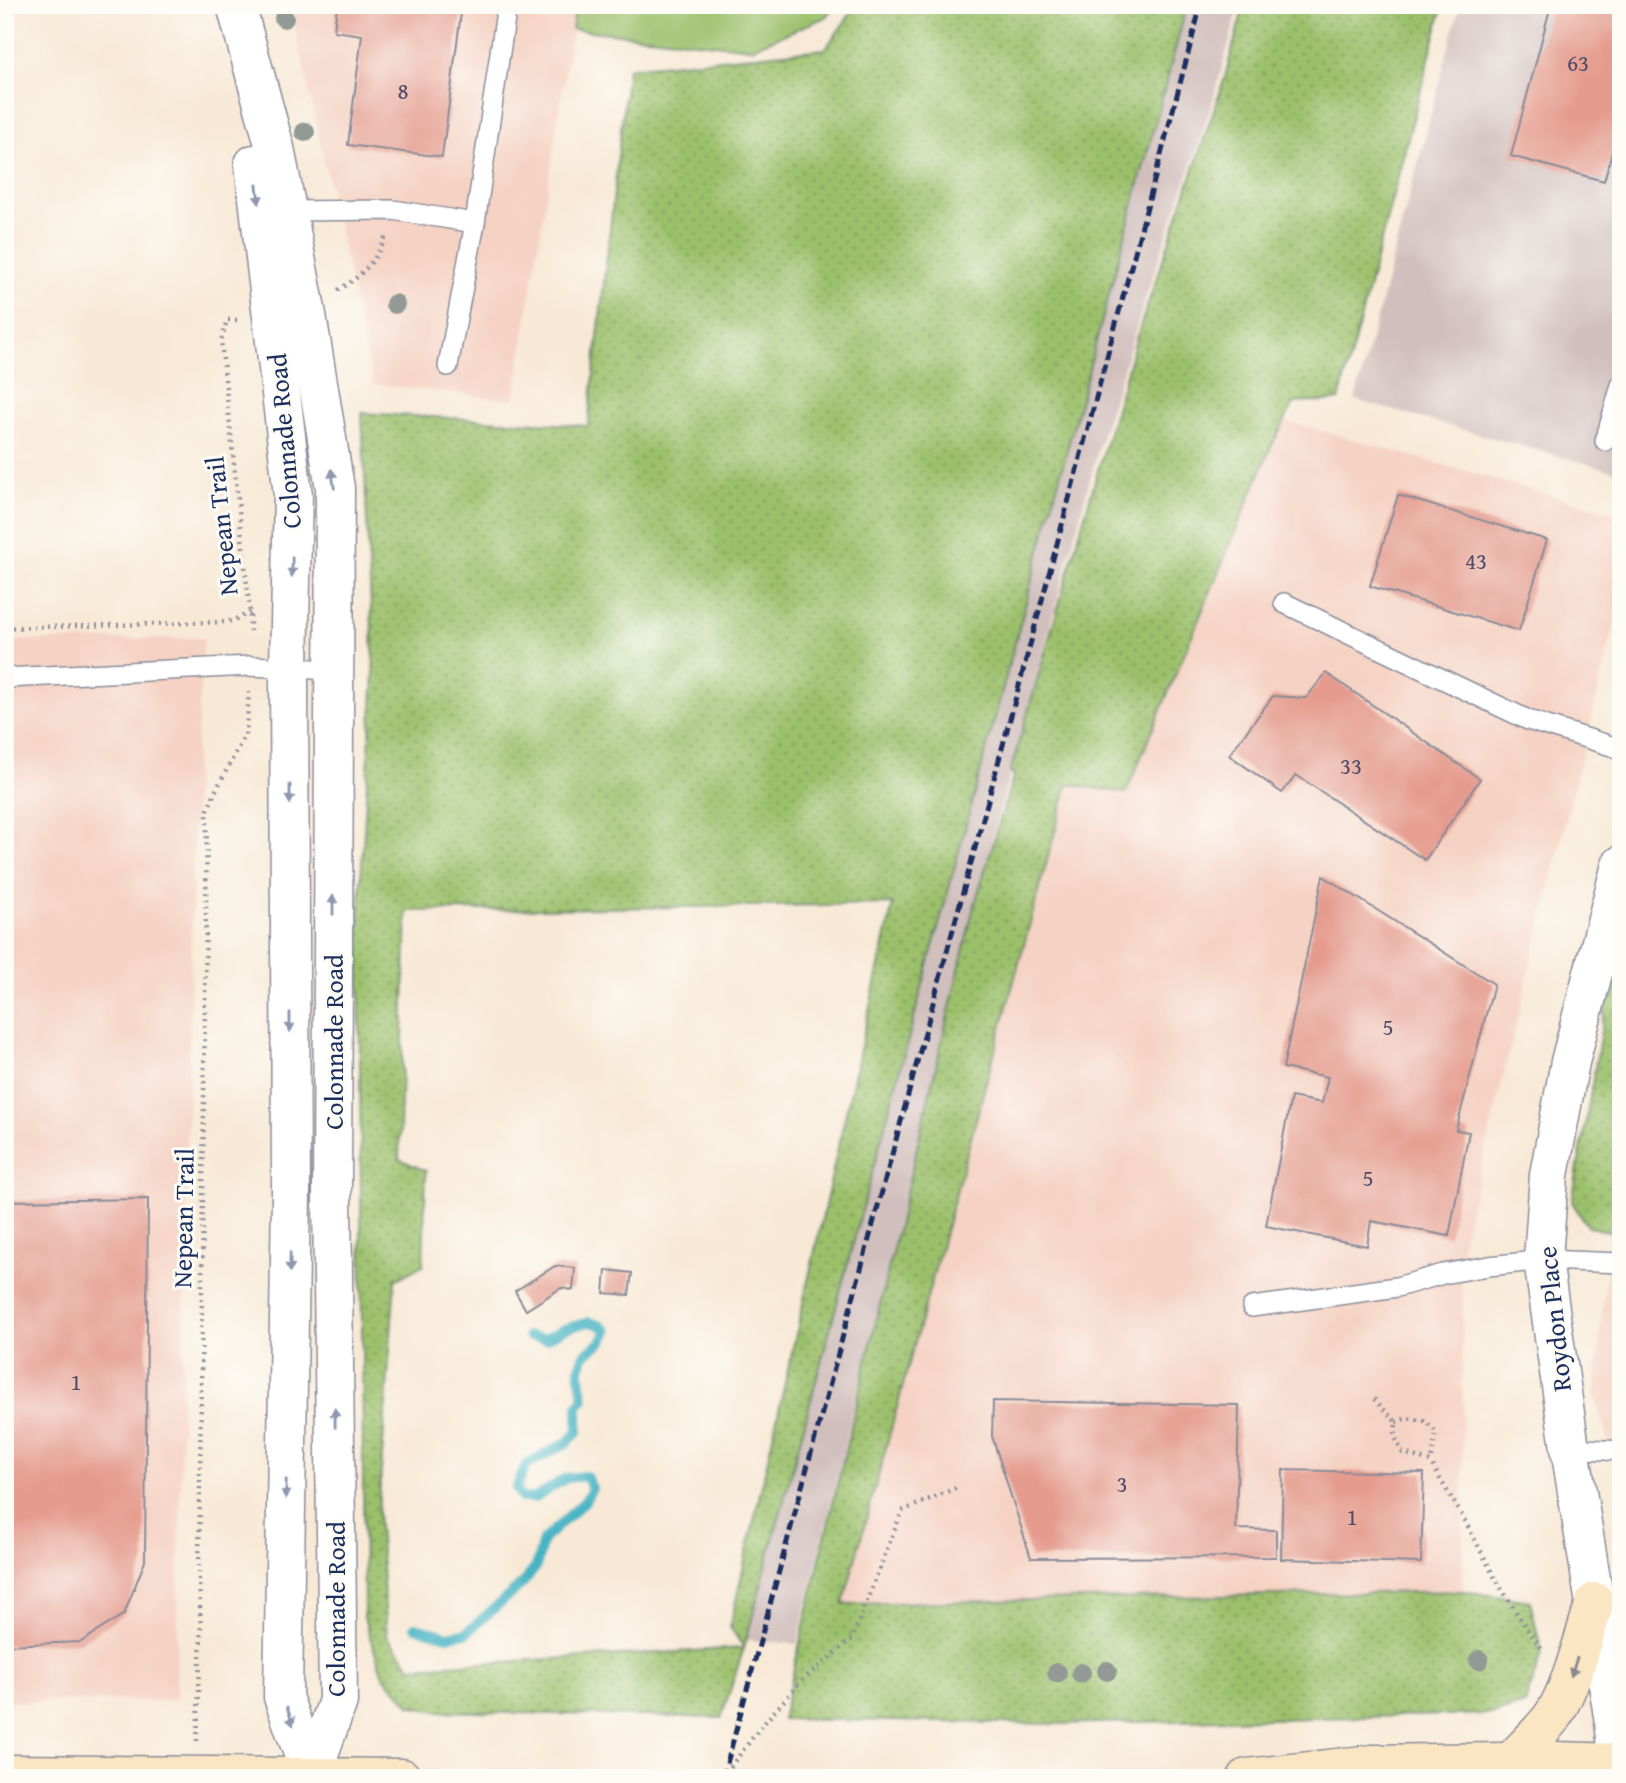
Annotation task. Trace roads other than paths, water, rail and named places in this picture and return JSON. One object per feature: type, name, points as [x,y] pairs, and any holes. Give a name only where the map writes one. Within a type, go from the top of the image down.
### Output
[{"type":"main road","points":[[1511,1762],[1559,1706],[1595,1602]]},
{"type":"main road","points":[[1247,1778],[1371,1764],[1511,1762],[1619,1768]]},
{"type":"main road","points":[[5,1774],[402,1778]]},
{"type":"street","name":"Colonnade Road","points":[[235,5],[275,148],[307,316],[335,488],[332,1194],[338,1701],[311,1776]]},
{"type":"street","name":"Colonnade Road","points":[[235,5],[293,495],[289,667],[291,1194],[283,1697],[311,1776]]},
{"type":"street","name":"Roydon Place","points":[[1619,1768],[1543,1260],[1549,1175],[1570,1062],[1621,865]]},
{"type":"lane","points":[[448,366],[475,223],[507,5]]},
{"type":"lane","points":[[287,211],[393,210],[475,223]]},
{"type":"lane","points":[[1605,441],[1621,385]]},
{"type":"lane","points":[[1284,603],[1528,720],[1621,749]]},
{"type":"lane","points":[[5,678],[226,667],[333,670]]},
{"type":"lane","points":[[1252,1307],[1397,1287],[1443,1274],[1489,1266],[1543,1260],[1621,1263]]},
{"type":"lane","points":[[1570,1448],[1621,1451]]},
{"type":"waterway","points":[[415,1627],[447,1636],[466,1633],[522,1584],[536,1567],[543,1540],[585,1501],[592,1488],[586,1476],[566,1478],[535,1498],[522,1498],[516,1489],[526,1465],[566,1443],[578,1432],[578,1406],[584,1399],[580,1376],[582,1360],[588,1351],[603,1340],[607,1331],[600,1325],[589,1322],[564,1329],[545,1339],[528,1336]]},
{"type":"railway","points":[[723,1778],[1201,5]]}]
